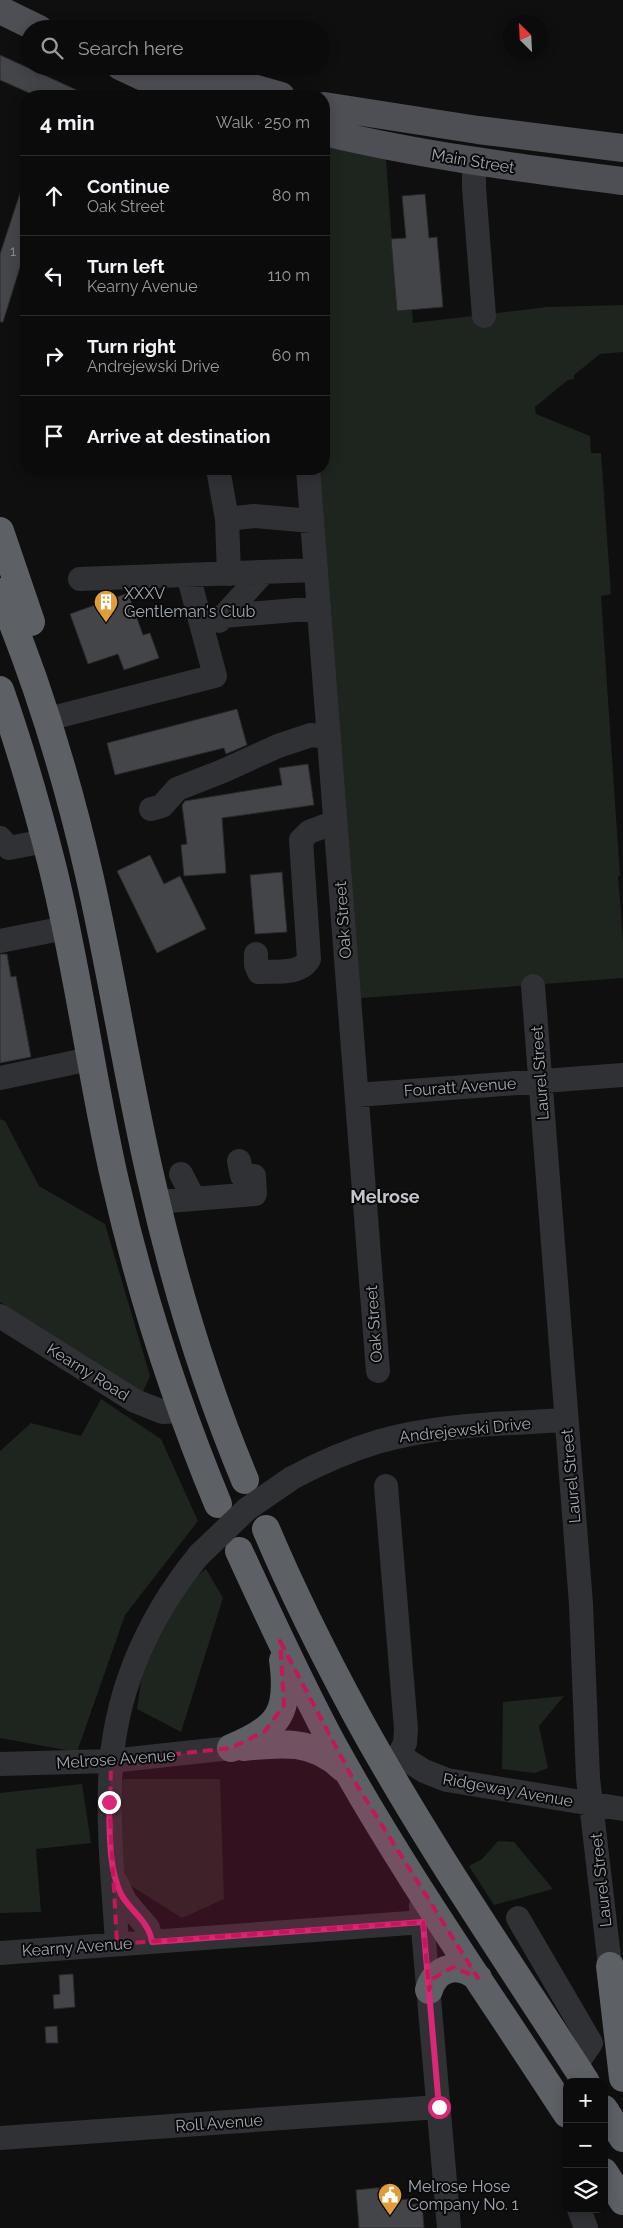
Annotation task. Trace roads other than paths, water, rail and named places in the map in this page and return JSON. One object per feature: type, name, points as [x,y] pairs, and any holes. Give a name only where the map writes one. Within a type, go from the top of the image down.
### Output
[{"type":"highway","points":[[0,531],[33,628],[47,716],[89,875],[156,1202],[208,1382],[245,1480]]},
{"type":"highway","points":[[0,592],[47,716]]},
{"type":"highway","points":[[0,690],[45,841],[65,928],[122,1210],[151,1314],[182,1411],[218,1504]]},
{"type":"highway","points":[[0,731],[33,798]]},
{"type":"highway","points":[[266,1529],[311,1629],[358,1718],[416,1818],[581,2073]]},
{"type":"highway","points":[[238,1552],[307,1696],[353,1779],[420,1889],[563,2108]]},
{"type":"highway","points":[[231,1748],[265,1731],[284,1705],[286,1683],[280,1641]]},
{"type":"highway","points":[[358,1718],[376,1737],[399,1755]]},
{"type":"highway","points":[[231,1748],[285,1744],[306,1746],[325,1754],[353,1779]]},
{"type":"highway","points":[[610,1966],[623,2078]]},
{"type":"highway","points":[[428,1990],[434,1978],[440,1972],[453,1967],[465,1969],[478,1978]]},
{"type":"highway","points":[[608,2115],[623,2138]]},
{"type":"highway","points":[[608,2178],[623,2201]]},
{"type":"main road","points":[[0,10],[22,20]]},
{"type":"main road","points":[[139,75],[179,90]]},
{"type":"main road","points":[[208,75],[260,90]]},
{"type":"main road","name":"Main Street","points":[[330,107],[478,130],[623,148]]},
{"type":"main road","points":[[474,163],[478,130]]},
{"type":"main road","name":"Main Street","points":[[330,134],[372,144],[474,163],[623,181]]},
{"type":"street","points":[[474,163],[474,188],[484,316]]},
{"type":"street","points":[[219,475],[227,519],[229,574]]},
{"type":"street","name":"Oak Street","points":[[308,475],[378,1371]]},
{"type":"street","points":[[227,519],[254,516],[312,521]]},
{"type":"street","points":[[80,579],[316,570]]},
{"type":"street","points":[[204,637],[263,573]]},
{"type":"street","points":[[47,716],[214,676],[188,575]]},
{"type":"street","points":[[223,616],[318,608]]},
{"type":"street","points":[[151,809],[162,806],[177,789],[278,746],[311,735],[329,737]]},
{"type":"street","points":[[256,954],[256,965],[259,972],[300,969],[310,959],[301,840],[309,832],[336,822]]},
{"type":"street","points":[[0,838],[10,848],[45,841]]},
{"type":"street","points":[[0,941],[65,928]]},
{"type":"street","name":"Laurel Street","points":[[534,986],[581,1604],[588,1778],[610,1966]]},
{"type":"street","points":[[0,1078],[90,1059]]},
{"type":"street","name":"Fouratt Avenue","points":[[357,1095],[623,1075]]},
{"type":"street","points":[[156,1202],[255,1194],[254,1176],[242,1176],[239,1161]]},
{"type":"street","points":[[181,1174],[194,1199]]},
{"type":"street","name":"Kearny Road","points":[[0,1316],[135,1401],[163,1412],[182,1411]]},
{"type":"street","name":"Andrejewski Drive","points":[[117,1944],[110,1819],[112,1761],[118,1717],[131,1670],[160,1609],[199,1556],[240,1515],[292,1478],[343,1453],[396,1437],[466,1426],[566,1420]]},
{"type":"street","points":[[386,1486],[406,1729],[405,1743],[399,1755]]},
{"type":"street","name":"Melrose Avenue","points":[[0,1764],[112,1761],[231,1748]]},
{"type":"street","name":"Ridgeway Avenue","points":[[399,1755],[424,1771],[447,1780],[623,1810]]},
{"type":"street","name":"Andrejewski Drive","points":[[113,1872],[125,1901],[148,1928],[152,1942]]},
{"type":"street","points":[[420,1889],[449,2228]]},
{"type":"street","points":[[518,1918],[591,2043],[581,2073]]},
{"type":"street","name":"Kearny Avenue","points":[[0,1953],[423,1922]]},
{"type":"street","points":[[514,1970],[542,1957]]},
{"type":"street","name":"Roll Avenue","points":[[0,2138],[439,2107]]},
{"type":"street","points":[[580,2213],[586,2228]]},
{"type":"place","name":"XXXV Gentleman's Club","points":[[106,623]]},
{"type":"place","name":"Melrose Hose Company No. 1","points":[[390,2216]]},
{"type":"district","name":"Melrose","points":[[385,1196]]}]
